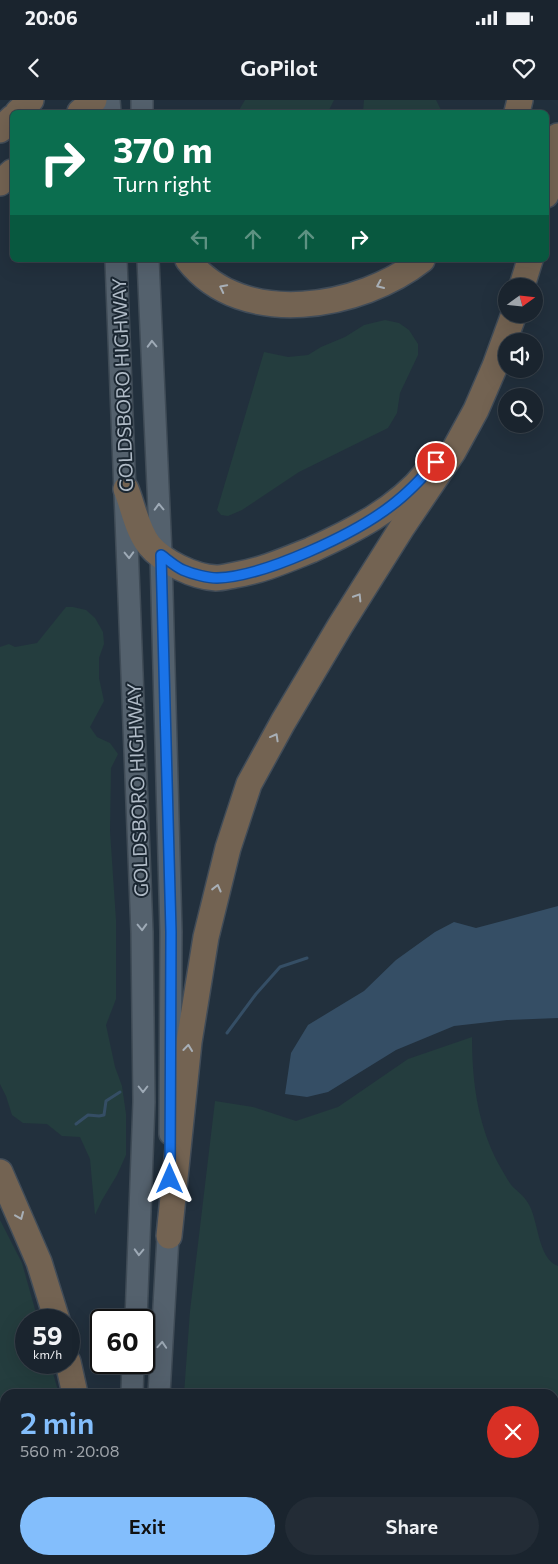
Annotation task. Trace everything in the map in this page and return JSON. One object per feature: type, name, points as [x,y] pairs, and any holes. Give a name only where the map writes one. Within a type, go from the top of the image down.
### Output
[{"type":"highway","points":[[20,110],[31,100]]},
{"type":"highway","points":[[0,130],[10,120]]},
{"type":"highway","points":[[549,180],[558,136]]},
{"type":"highway","points":[[0,183],[10,174]]},
{"type":"highway","points":[[190,262],[215,284],[231,292],[264,303],[282,305],[315,303],[354,294],[393,279],[419,262]]},
{"type":"highway","points":[[524,278],[529,262]]},
{"type":"highway","points":[[169,1236],[189,1042],[206,937],[228,848],[249,784],[340,626],[401,529],[453,452],[476,410],[511,323]]},
{"type":"highway","points":[[126,488],[141,530],[149,545],[161,555],[184,570],[216,578],[244,574],[268,567],[329,542],[392,505],[424,476],[476,410]]},
{"type":"highway","points":[[0,1172],[39,1262],[54,1309]]},
{"type":"highway","points":[[71,1374],[74,1389]]},
{"type":"main road","name":"GOLDSBORO HIGHWAY","points":[[116,262],[142,942],[144,1102],[136,1309]]},
{"type":"main road","points":[[148,262],[161,555],[171,932],[169,1236],[159,1389]]},
{"type":"main road","points":[[132,1389],[133,1374]]},
{"type":"green space","points":[[245,100],[334,100],[329,110],[239,110]]},
{"type":"green space","points":[[364,100],[436,100],[441,110],[363,110]]},
{"type":"green space","points":[[385,320],[399,323],[409,330],[418,344],[418,355],[400,393],[397,413],[388,428],[299,472],[242,510],[228,516],[221,515],[217,510],[264,352],[288,357],[308,355],[321,347],[345,337],[364,325]]},
{"type":"green space","points":[[66,607],[86,610],[95,618],[103,632],[104,644],[99,658],[99,678],[104,701],[90,727],[97,737],[110,743],[118,754],[111,768],[110,831],[116,920],[116,999],[106,1025],[115,1067],[122,1086],[126,1114],[126,1155],[95,1215],[90,1159],[80,1137],[62,1136],[47,1124],[23,1123],[12,1115],[0,1084],[0,647],[9,644],[15,647],[37,643]]},
{"type":"green space","points":[[472,1037],[475,1088],[487,1138],[508,1180],[532,1210],[546,1255],[551,1262],[558,1266],[558,1389],[184,1389],[190,1311],[215,1101],[253,1107],[296,1121],[338,1107],[408,1059]]},
{"type":"green space","points":[[0,1220],[22,1263],[35,1309],[15,1309],[15,1374],[53,1374],[58,1389],[0,1389]]},
{"type":"water","points":[[558,906],[558,1018],[507,1020],[454,1026],[396,1050],[328,1092],[307,1097],[285,1094],[291,1053],[308,1025],[364,991],[396,960],[435,932],[454,922],[476,928]]},
{"type":"waterway","points":[[227,1033],[256,994],[280,967],[307,958]]},
{"type":"waterway","points":[[76,1124],[88,1115],[104,1115],[106,1101],[120,1092]]},
{"type":"route","points":[[170,1179],[171,932],[161,555],[184,570],[216,578],[244,574],[268,567],[329,542],[359,526],[392,505],[424,476],[436,462]]}]
